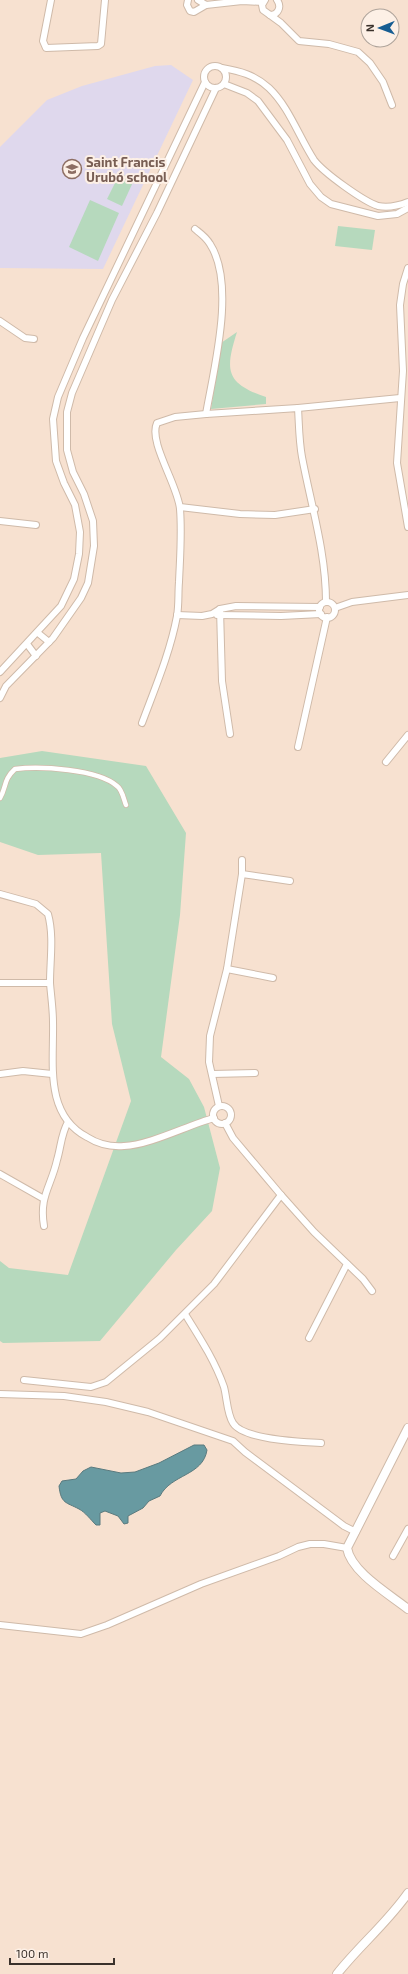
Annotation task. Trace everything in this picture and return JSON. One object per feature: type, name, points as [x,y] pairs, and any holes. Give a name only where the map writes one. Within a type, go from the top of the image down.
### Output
[{"type":"street","points":[[51,0],[43,41],[46,48],[91,47],[101,44],[105,0]]},
{"type":"street","points":[[188,0],[187,5],[190,11],[194,12],[206,6],[232,1],[262,3],[265,13],[281,23],[299,41],[329,44],[358,52],[370,63],[383,82],[392,105]]},
{"type":"street","points":[[198,0],[206,6]]},
{"type":"street","points":[[278,1],[279,8],[277,13],[281,23]]},
{"type":"street","points":[[270,15],[277,13]]},
{"type":"street","points":[[0,672],[38,633],[67,596],[74,579],[79,554],[80,532],[75,505],[59,472],[53,439],[53,418],[58,397],[83,338],[205,82],[204,76],[206,69],[212,66],[246,73],[270,89],[282,104],[315,161],[347,188],[379,206],[398,207],[408,202]]},
{"type":"street","points":[[222,68],[226,74],[224,84]]},
{"type":"street","points":[[205,82],[210,87],[216,88],[224,84],[247,93],[258,101],[287,140],[310,184],[321,197],[331,204],[378,216],[397,214],[408,208]]},
{"type":"street","points":[[0,698],[6,686],[49,642],[81,598],[88,583],[94,546],[93,521],[84,494],[73,472],[67,450],[67,412],[78,381],[112,300],[157,212],[216,88]]},
{"type":"street","points":[[194,229],[210,243],[216,255],[222,287],[222,308],[206,414]]},
{"type":"street","points":[[408,268],[403,284],[400,305],[403,372],[400,398],[397,463],[408,527]]},
{"type":"street","points":[[0,321],[25,338],[34,339]]},
{"type":"street","points":[[67,375],[78,381]]},
{"type":"street","points":[[142,723],[158,682],[177,615],[181,542],[180,507],[166,465],[156,443],[154,430],[157,423],[165,419],[206,414],[355,403],[390,397],[400,398]]},
{"type":"street","points":[[298,408],[302,456],[315,509],[324,566],[326,602],[298,747]]},
{"type":"street","points":[[400,412],[408,412]]},
{"type":"street","points":[[180,507],[240,514],[276,515],[315,509]]},
{"type":"street","points":[[0,521],[36,525]]},
{"type":"street","points":[[335,608],[352,602],[408,595]]},
{"type":"street","points":[[326,602],[332,604],[335,608]]},
{"type":"street","points":[[177,615],[202,616],[212,614],[220,609],[236,606],[333,615],[335,608]]},
{"type":"street","points":[[220,609],[222,681],[230,734]]},
{"type":"street","points":[[212,614],[220,616],[282,616],[323,613]]},
{"type":"street","points":[[38,633],[49,642]]},
{"type":"street","points":[[27,644],[36,656]]},
{"type":"street","points":[[386,762],[408,736]]},
{"type":"street","points":[[0,798],[8,775],[15,769],[60,769],[95,776],[109,781],[118,786],[126,805]]},
{"type":"street","points":[[219,1106],[209,1062],[210,1036],[227,969],[242,874],[242,860]]},
{"type":"street","points":[[242,874],[290,881]]},
{"type":"street","points":[[0,894],[36,904],[48,914],[51,931],[50,983],[53,1022],[52,1074],[58,1104],[62,1114],[68,1122],[79,1133],[102,1144],[126,1146],[214,1118]]},
{"type":"street","points":[[227,969],[274,978]]},
{"type":"street","points":[[0,983],[50,983]]},
{"type":"street","points":[[0,1074],[23,1071],[52,1074]]},
{"type":"street","points":[[212,1074],[255,1073]]},
{"type":"street","points":[[219,1106],[214,1111],[214,1118],[218,1122],[225,1123]]},
{"type":"street","points":[[219,1106],[225,1107],[230,1112],[230,1118],[225,1123]]},
{"type":"street","points":[[44,1226],[42,1211],[44,1199],[57,1162],[64,1129],[68,1122]]},
{"type":"street","points":[[225,1123],[233,1138],[280,1194],[372,1291]]},
{"type":"street","points":[[0,1174],[44,1199]]},
{"type":"street","points":[[24,1380],[91,1387],[106,1382],[160,1338],[214,1284],[280,1194]]},
{"type":"street","points":[[309,1338],[347,1264]]},
{"type":"street","points":[[185,1314],[207,1350],[224,1387],[233,1423],[242,1431],[277,1440],[321,1443]]},
{"type":"street","points":[[0,1394],[64,1396],[106,1402],[148,1412],[233,1441],[245,1452],[344,1526],[356,1532]]},
{"type":"street","points":[[408,1428],[347,1548],[348,1556],[354,1566],[408,1609]]},
{"type":"street","points":[[393,1556],[407,1531]]},
{"type":"street","points":[[0,1624],[81,1634],[107,1626],[201,1584],[273,1559],[298,1547],[310,1544],[324,1544],[347,1548]]},
{"type":"street","points":[[337,1974],[408,1894]]},
{"type":"shaded area","points":[[171,65],[193,80],[103,269],[0,268],[0,147],[47,100],[82,86],[155,66]]},
{"type":"green space","points":[[120,173],[134,180],[122,206],[107,199]]},
{"type":"green space","points":[[90,200],[119,213],[98,261],[69,247]]},
{"type":"green space","points":[[338,226],[375,230],[372,250],[335,246]]},
{"type":"green space","points":[[237,332],[231,356],[230,366],[232,374],[242,386],[252,392],[266,397],[266,404],[211,409],[221,343]]},
{"type":"green space","points":[[42,751],[146,766],[186,833],[180,915],[161,1057],[189,1079],[204,1107],[220,1168],[212,1211],[176,1250],[100,1341],[3,1343],[0,1341],[0,1261],[9,1268],[68,1275],[131,1101],[112,1024],[101,853],[38,855],[0,842],[0,758]]},
{"type":"water","points":[[194,1445],[204,1445],[207,1450],[200,1465],[171,1483],[160,1496],[149,1501],[143,1508],[128,1516],[128,1523],[124,1524],[118,1516],[105,1511],[100,1513],[100,1525],[96,1525],[79,1509],[65,1502],[61,1496],[59,1486],[62,1481],[76,1479],[83,1471],[91,1467],[121,1473],[135,1472],[159,1463]]},
{"type":"place","name":"Saint Francis Urubó school","points":[[72,169]]}]
